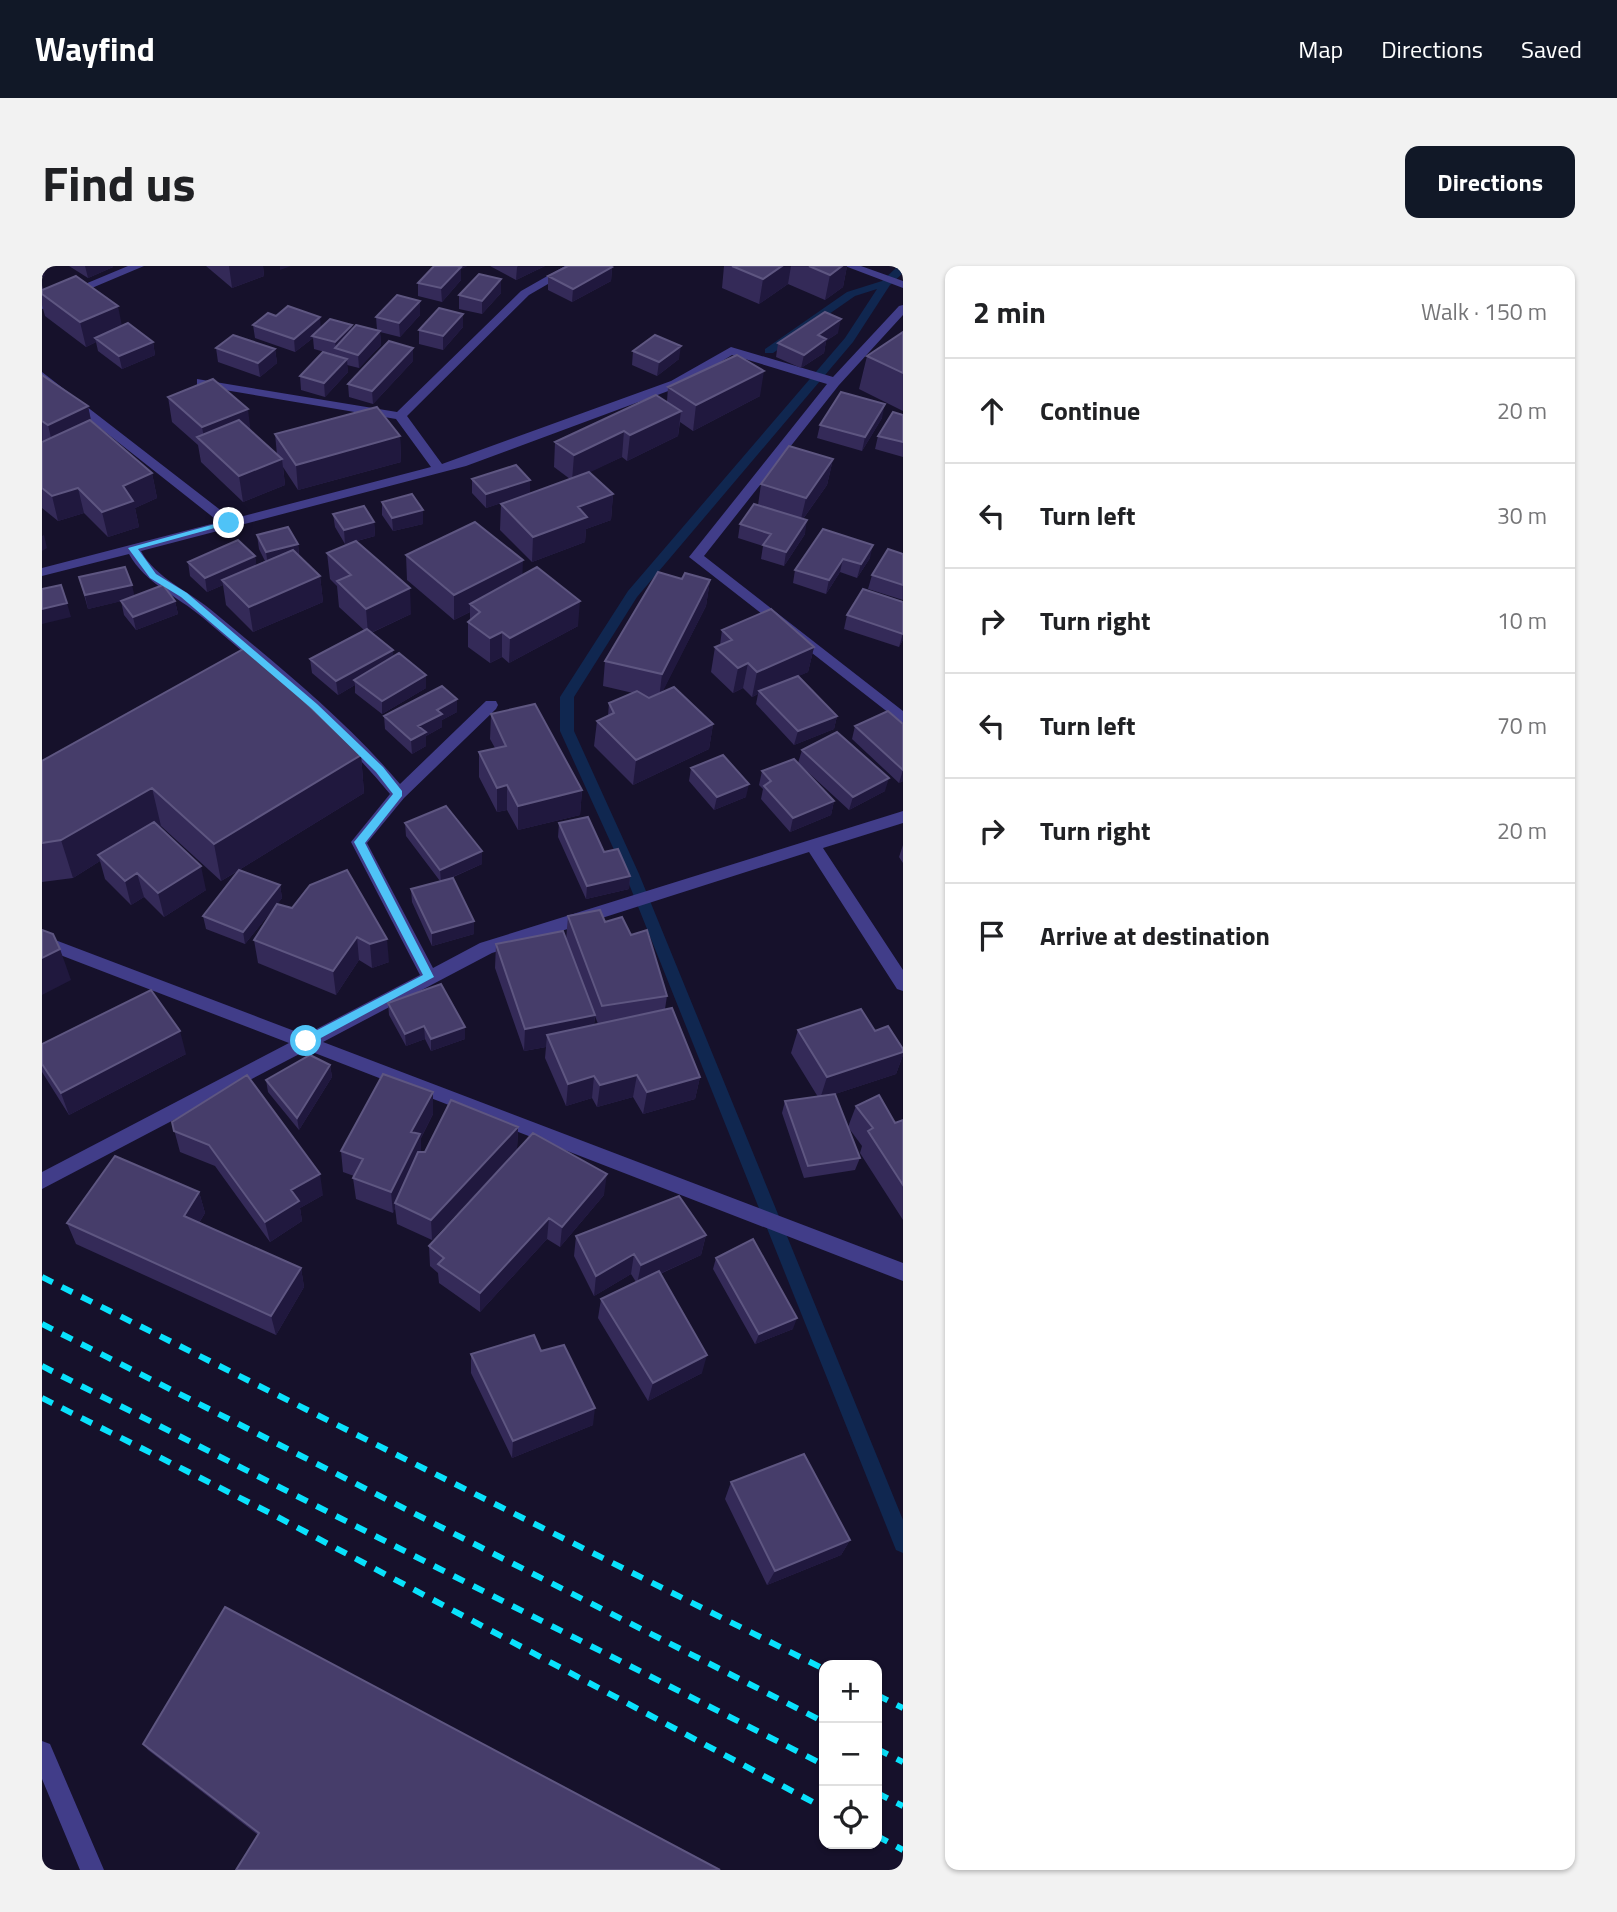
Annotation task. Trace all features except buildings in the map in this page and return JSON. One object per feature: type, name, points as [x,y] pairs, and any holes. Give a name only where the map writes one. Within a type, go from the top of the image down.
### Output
[{"type":"street","points":[[42,306],[138,266]]},
{"type":"street","points":[[400,416],[525,293],[573,266]]},
{"type":"street","points":[[855,267],[903,285]]},
{"type":"street","points":[[903,308],[835,382],[696,557],[903,719]]},
{"type":"street","points":[[42,572],[134,552],[229,523],[462,463],[675,384],[731,351],[835,382]]},
{"type":"street","points":[[42,376],[229,523]]},
{"type":"street","points":[[201,382],[400,416],[438,468]]},
{"type":"street","points":[[134,552],[153,576],[184,595],[314,706],[380,769],[399,794]]},
{"type":"street","points":[[429,977],[359,842],[399,794],[491,705]]},
{"type":"street","points":[[42,1181],[486,947],[814,847],[903,817]]},
{"type":"street","points":[[814,847],[903,984]]},
{"type":"street","points":[[42,941],[903,1272]]},
{"type":"street","points":[[42,1752],[92,1870]]},
{"type":"waterway","points":[[886,283],[900,270]]},
{"type":"waterway","points":[[769,351],[851,294],[886,283]]},
{"type":"waterway","points":[[886,283],[849,340],[632,594],[567,697],[567,731],[632,874],[903,1543]]},
{"type":"railway","points":[[42,1277],[819,1666]]},
{"type":"railway","points":[[42,1324],[819,1719]]},
{"type":"railway","points":[[42,1366],[819,1762]]},
{"type":"railway","points":[[42,1398],[272,1514],[819,1805]]},
{"type":"railway","points":[[882,1698],[903,1708]]},
{"type":"railway","points":[[882,1752],[903,1762]]},
{"type":"railway","points":[[882,1796],[903,1806]]},
{"type":"railway","points":[[882,1839],[903,1850]]},
{"type":"route","points":[[229,523],[133,548],[136,556],[153,576],[184,595],[314,706],[380,769],[399,794],[359,842],[429,977],[306,1041]]}]
